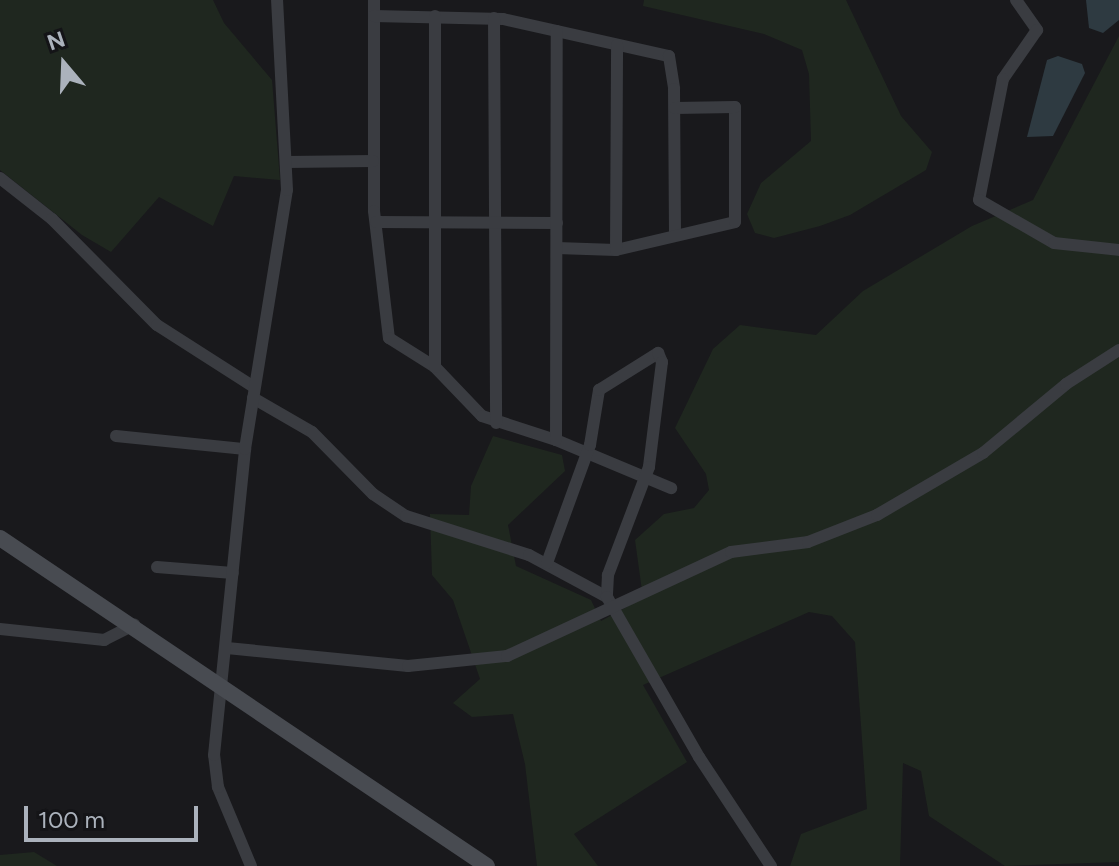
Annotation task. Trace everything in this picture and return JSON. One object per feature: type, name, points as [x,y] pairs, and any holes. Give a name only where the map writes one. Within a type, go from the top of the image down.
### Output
[{"type":"street","points":[[251,866],[215,769],[245,449],[285,203],[287,162],[277,0]]},
{"type":"street","points":[[374,0],[373,161],[376,222],[389,338],[435,367],[473,410],[496,423],[556,440],[671,488]]},
{"type":"street","points":[[1016,0],[1037,30],[1009,66],[999,89],[979,200],[1054,243],[1119,250]]},
{"type":"street","points":[[374,16],[494,18],[669,56],[675,108],[675,234]]},
{"type":"street","points":[[435,16],[435,367]]},
{"type":"street","points":[[494,18],[496,423]]},
{"type":"street","points":[[556,440],[557,31]]},
{"type":"street","points":[[616,250],[617,45]]},
{"type":"street","points":[[557,248],[616,250],[735,222],[735,107],[675,108]]},
{"type":"street","points":[[287,162],[373,161]]},
{"type":"street","points":[[0,178],[71,237],[149,318],[312,432],[373,494],[406,516],[547,563],[609,601],[771,866]]},
{"type":"street","points":[[376,222],[557,223]]},
{"type":"street","points":[[227,648],[408,666],[482,661],[534,646],[609,601],[731,552],[808,542],[877,515],[983,453],[1066,384],[1119,350]]},
{"type":"street","points":[[547,563],[587,452],[599,390],[658,353],[662,362],[644,478],[608,575],[609,601]]},
{"type":"street","points":[[116,436],[245,449]]},
{"type":"street","points":[[0,538],[134,625],[222,690],[487,866]]},
{"type":"street","points":[[157,567],[233,573]]},
{"type":"street","points":[[0,629],[104,640],[134,625]]},
{"type":"shaded area","points":[[0,0],[213,0],[224,23],[272,80],[280,180],[234,176],[213,226],[159,197],[111,252],[82,235],[0,170]]},
{"type":"shaded area","points":[[644,0],[846,0],[901,116],[932,152],[926,170],[850,215],[774,238],[755,233],[747,214],[761,183],[811,141],[809,74],[802,50],[764,34],[643,6]]},
{"type":"shaded area","points":[[1086,0],[1119,0],[1119,20],[1103,33],[1089,28]]},
{"type":"shaded area","points":[[1119,36],[1119,862],[1005,866],[929,816],[921,771],[903,763],[900,866],[790,866],[801,834],[867,809],[855,642],[832,616],[809,612],[643,685],[687,762],[574,834],[598,866],[537,866],[525,764],[513,714],[472,717],[453,703],[480,679],[453,600],[432,575],[430,514],[469,515],[471,486],[493,436],[562,455],[565,471],[508,525],[516,566],[591,600],[601,621],[643,598],[635,540],[664,514],[694,508],[709,490],[706,474],[675,428],[713,349],[740,325],[816,335],[863,291],[972,226],[1033,200]]},
{"type":"shaded area","points":[[1058,56],[1082,64],[1085,73],[1053,136],[1027,137],[1047,60]]},
{"type":"shaded area","points":[[34,852],[57,866],[0,866],[0,855]]}]
